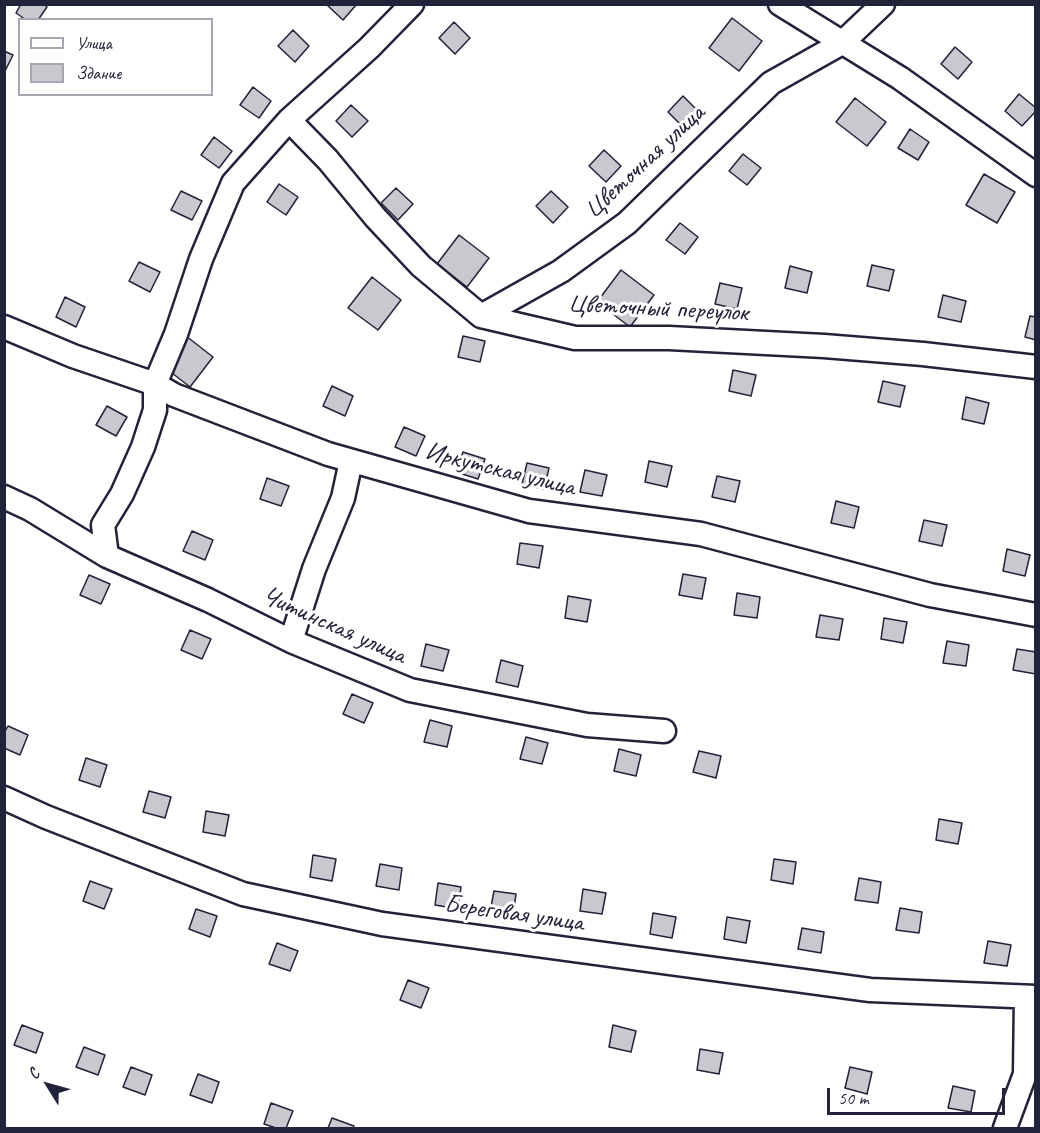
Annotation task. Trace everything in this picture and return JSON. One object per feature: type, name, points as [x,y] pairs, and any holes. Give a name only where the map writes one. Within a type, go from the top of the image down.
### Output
[{"type":"street","points":[[107,556],[103,525],[122,494],[143,447],[155,410],[155,384],[176,334],[201,259],[233,183],[289,120],[369,48],[412,4]]},
{"type":"street","points":[[780,4],[900,78],[1035,175]]},
{"type":"street","name":"Цветочная улица","points":[[481,316],[561,271],[627,223],[771,83],[842,43],[882,4]]},
{"type":"street","name":"Цветочный переулок","points":[[289,120],[422,266],[481,316],[576,338],[669,338],[824,346],[923,354],[1035,367]]},
{"type":"street","name":"Иркутская улица","points":[[4,327],[73,356],[155,384],[174,395],[328,454],[529,512],[701,534],[930,595],[1035,615]]},
{"type":"street","points":[[291,641],[314,569],[343,498],[351,460]]},
{"type":"street","name":"Читинская улица","points":[[4,497],[30,509],[107,556],[208,600],[291,641],[410,690],[587,725],[664,731]]},
{"type":"street","name":"Береговая улица","points":[[4,798],[46,817],[243,894],[382,924],[870,990],[1031,997]]},
{"type":"street","points":[[1005,1128],[1025,1074],[1031,997]]},
{"type":"building","points":[[21,4],[43,4],[47,7],[39,18],[23,18],[16,13]]},
{"type":"building","points":[[326,4],[357,4],[343,20]]},
{"type":"building","points":[[732,18],[762,41],[739,71],[709,48]]},
{"type":"building","points":[[454,22],[470,38],[455,54],[439,38]]},
{"type":"building","points":[[293,30],[309,46],[295,62],[278,46]]},
{"type":"building","points":[[955,47],[972,62],[958,79],[941,64]]},
{"type":"building","points":[[4,51],[13,55],[4,73]]},
{"type":"building","points":[[253,87],[271,101],[259,118],[240,105]]},
{"type":"building","points":[[1019,94],[1036,108],[1036,111],[1022,126],[1005,111]]},
{"type":"building","points":[[683,96],[699,112],[684,128],[668,112]]},
{"type":"building","points":[[855,98],[886,122],[867,146],[836,122]]},
{"type":"building","points":[[351,105],[368,121],[352,137],[336,121]]},
{"type":"building","points":[[910,129],[929,142],[918,160],[898,148]]},
{"type":"building","points":[[214,137],[232,151],[219,168],[201,155]]},
{"type":"building","points":[[604,150],[621,166],[606,182],[589,166]]},
{"type":"building","points":[[743,154],[761,168],[747,185],[729,171]]},
{"type":"building","points":[[984,174],[1015,192],[997,223],[966,205]]},
{"type":"building","points":[[279,184],[298,197],[286,215],[267,202]]},
{"type":"building","points":[[396,188],[413,204],[398,220],[381,203]]},
{"type":"building","points":[[181,191],[202,201],[192,220],[171,210]]},
{"type":"building","points":[[551,191],[568,207],[553,223],[536,206]]},
{"type":"building","points":[[680,223],[698,237],[685,254],[666,240]]},
{"type":"building","points":[[459,235],[489,258],[467,287],[437,264]]},
{"type":"building","points":[[139,262],[160,272],[150,292],[129,281]]},
{"type":"building","points":[[872,265],[894,270],[889,291],[867,286]]},
{"type":"building","points":[[790,266],[812,272],[807,293],[785,288]]},
{"type":"building","points":[[621,270],[654,295],[630,327],[597,302]]},
{"type":"building","points":[[372,277],[401,300],[378,330],[348,308]]},
{"type":"building","points":[[720,283],[742,288],[737,309],[715,304]]},
{"type":"building","points":[[943,295],[966,301],[961,322],[938,317]]},
{"type":"building","points":[[65,297],[85,307],[76,327],[56,317]]},
{"type":"building","points":[[1030,316],[1036,317],[1036,340],[1025,337]]},
{"type":"building","points":[[186,336],[213,357],[190,387],[163,366]]},
{"type":"building","points":[[463,336],[485,341],[480,362],[458,357]]},
{"type":"building","points":[[733,370],[756,375],[751,396],[729,391]]},
{"type":"building","points":[[883,381],[905,386],[900,407],[878,402]]},
{"type":"building","points":[[332,386],[353,396],[345,416],[323,406]]},
{"type":"building","points":[[966,397],[989,403],[984,424],[962,419]]},
{"type":"building","points":[[107,406],[127,417],[116,436],[96,425]]},
{"type":"building","points":[[404,427],[425,436],[416,456],[395,447]]},
{"type":"building","points":[[463,452],[485,459],[478,479],[456,472]]},
{"type":"building","points":[[649,461],[672,466],[667,487],[645,482]]},
{"type":"building","points":[[527,463],[549,468],[544,489],[522,484]]},
{"type":"building","points":[[585,470],[607,475],[602,496],[580,492]]},
{"type":"building","points":[[717,476],[740,481],[735,502],[712,497]]},
{"type":"building","points":[[267,478],[289,486],[281,506],[260,499]]},
{"type":"building","points":[[836,501],[859,507],[854,528],[831,523]]},
{"type":"building","points":[[924,520],[947,525],[942,546],[919,541]]},
{"type":"building","points":[[192,531],[213,540],[205,560],[183,551]]},
{"type":"building","points":[[520,543],[543,546],[539,568],[517,564]]},
{"type":"building","points":[[1007,549],[1030,555],[1025,576],[1003,571]]},
{"type":"building","points":[[683,574],[706,578],[702,599],[679,595]]},
{"type":"building","points":[[89,575],[110,584],[101,604],[80,595]]},
{"type":"building","points":[[737,593],[760,597],[757,618],[734,615]]},
{"type":"building","points":[[568,596],[591,600],[587,622],[565,618]]},
{"type":"building","points":[[820,615],[843,619],[839,640],[816,637]]},
{"type":"building","points":[[884,618],[907,622],[903,643],[881,639]]},
{"type":"building","points":[[190,630],[211,639],[202,659],[181,650]]},
{"type":"building","points":[[947,641],[969,645],[966,666],[943,663]]},
{"type":"building","points":[[426,644],[449,650],[443,671],[421,666]]},
{"type":"building","points":[[1017,649],[1036,652],[1036,674],[1013,670]]},
{"type":"building","points":[[501,660],[523,666],[518,687],[496,682]]},
{"type":"building","points":[[352,694],[373,703],[364,723],[343,714]]},
{"type":"building","points":[[430,720],[452,726],[447,747],[424,742]]},
{"type":"building","points":[[8,726],[28,735],[20,755],[4,748],[4,733]]},
{"type":"building","points":[[526,737],[548,743],[542,764],[520,759]]},
{"type":"building","points":[[619,749],[641,755],[636,776],[614,771]]},
{"type":"building","points":[[699,751],[721,756],[716,778],[693,772]]},
{"type":"building","points":[[86,758],[107,765],[100,787],[79,780]]},
{"type":"building","points":[[149,791],[171,797],[165,818],[143,812]]},
{"type":"building","points":[[206,811],[229,815],[225,836],[203,832]]},
{"type":"building","points":[[939,819],[962,823],[958,844],[936,840]]},
{"type":"building","points":[[313,855],[336,859],[332,881],[310,877]]},
{"type":"building","points":[[774,859],[796,862],[793,884],[771,880]]},
{"type":"building","points":[[380,864],[402,868],[399,890],[376,886]]},
{"type":"building","points":[[859,878],[881,882],[878,903],[855,900]]},
{"type":"building","points":[[90,881],[112,889],[104,909],[83,901]]},
{"type":"building","points":[[438,883],[461,887],[458,909],[435,905]]},
{"type":"building","points":[[583,889],[606,893],[602,914],[580,911]]},
{"type":"building","points":[[494,891],[516,894],[513,916],[490,912]]},
{"type":"building","points":[[900,908],[922,912],[919,933],[896,930]]},
{"type":"building","points":[[196,909],[217,916],[210,937],[189,929]]},
{"type":"building","points":[[653,913],[676,917],[672,938],[650,934]]},
{"type":"building","points":[[727,917],[750,921],[746,943],[724,939]]},
{"type":"building","points":[[802,928],[824,932],[821,953],[798,949]]},
{"type":"building","points":[[988,941],[1011,945],[1007,966],[984,963]]},
{"type":"building","points":[[277,943],[298,951],[290,971],[269,964]]},
{"type":"building","points":[[408,980],[429,988],[421,1008],[400,1000]]},
{"type":"building","points":[[22,1025],[43,1033],[36,1053],[14,1045]]},
{"type":"building","points":[[613,1025],[636,1031],[631,1052],[609,1047]]},
{"type":"building","points":[[84,1047],[105,1055],[98,1075],[76,1067]]},
{"type":"building","points":[[700,1049],[723,1053],[719,1074],[697,1070]]},
{"type":"building","points":[[131,1067],[152,1075],[145,1095],[123,1087]]},
{"type":"building","points":[[850,1067],[872,1072],[867,1094],[845,1088]]},
{"type":"building","points":[[198,1074],[219,1082],[212,1103],[190,1095]]},
{"type":"building","points":[[953,1086],[975,1091],[971,1112],[948,1108]]},
{"type":"building","points":[[271,1103],[293,1111],[286,1128],[264,1124]]},
{"type":"building","points":[[332,1118],[354,1126],[353,1128],[328,1128]]}]
